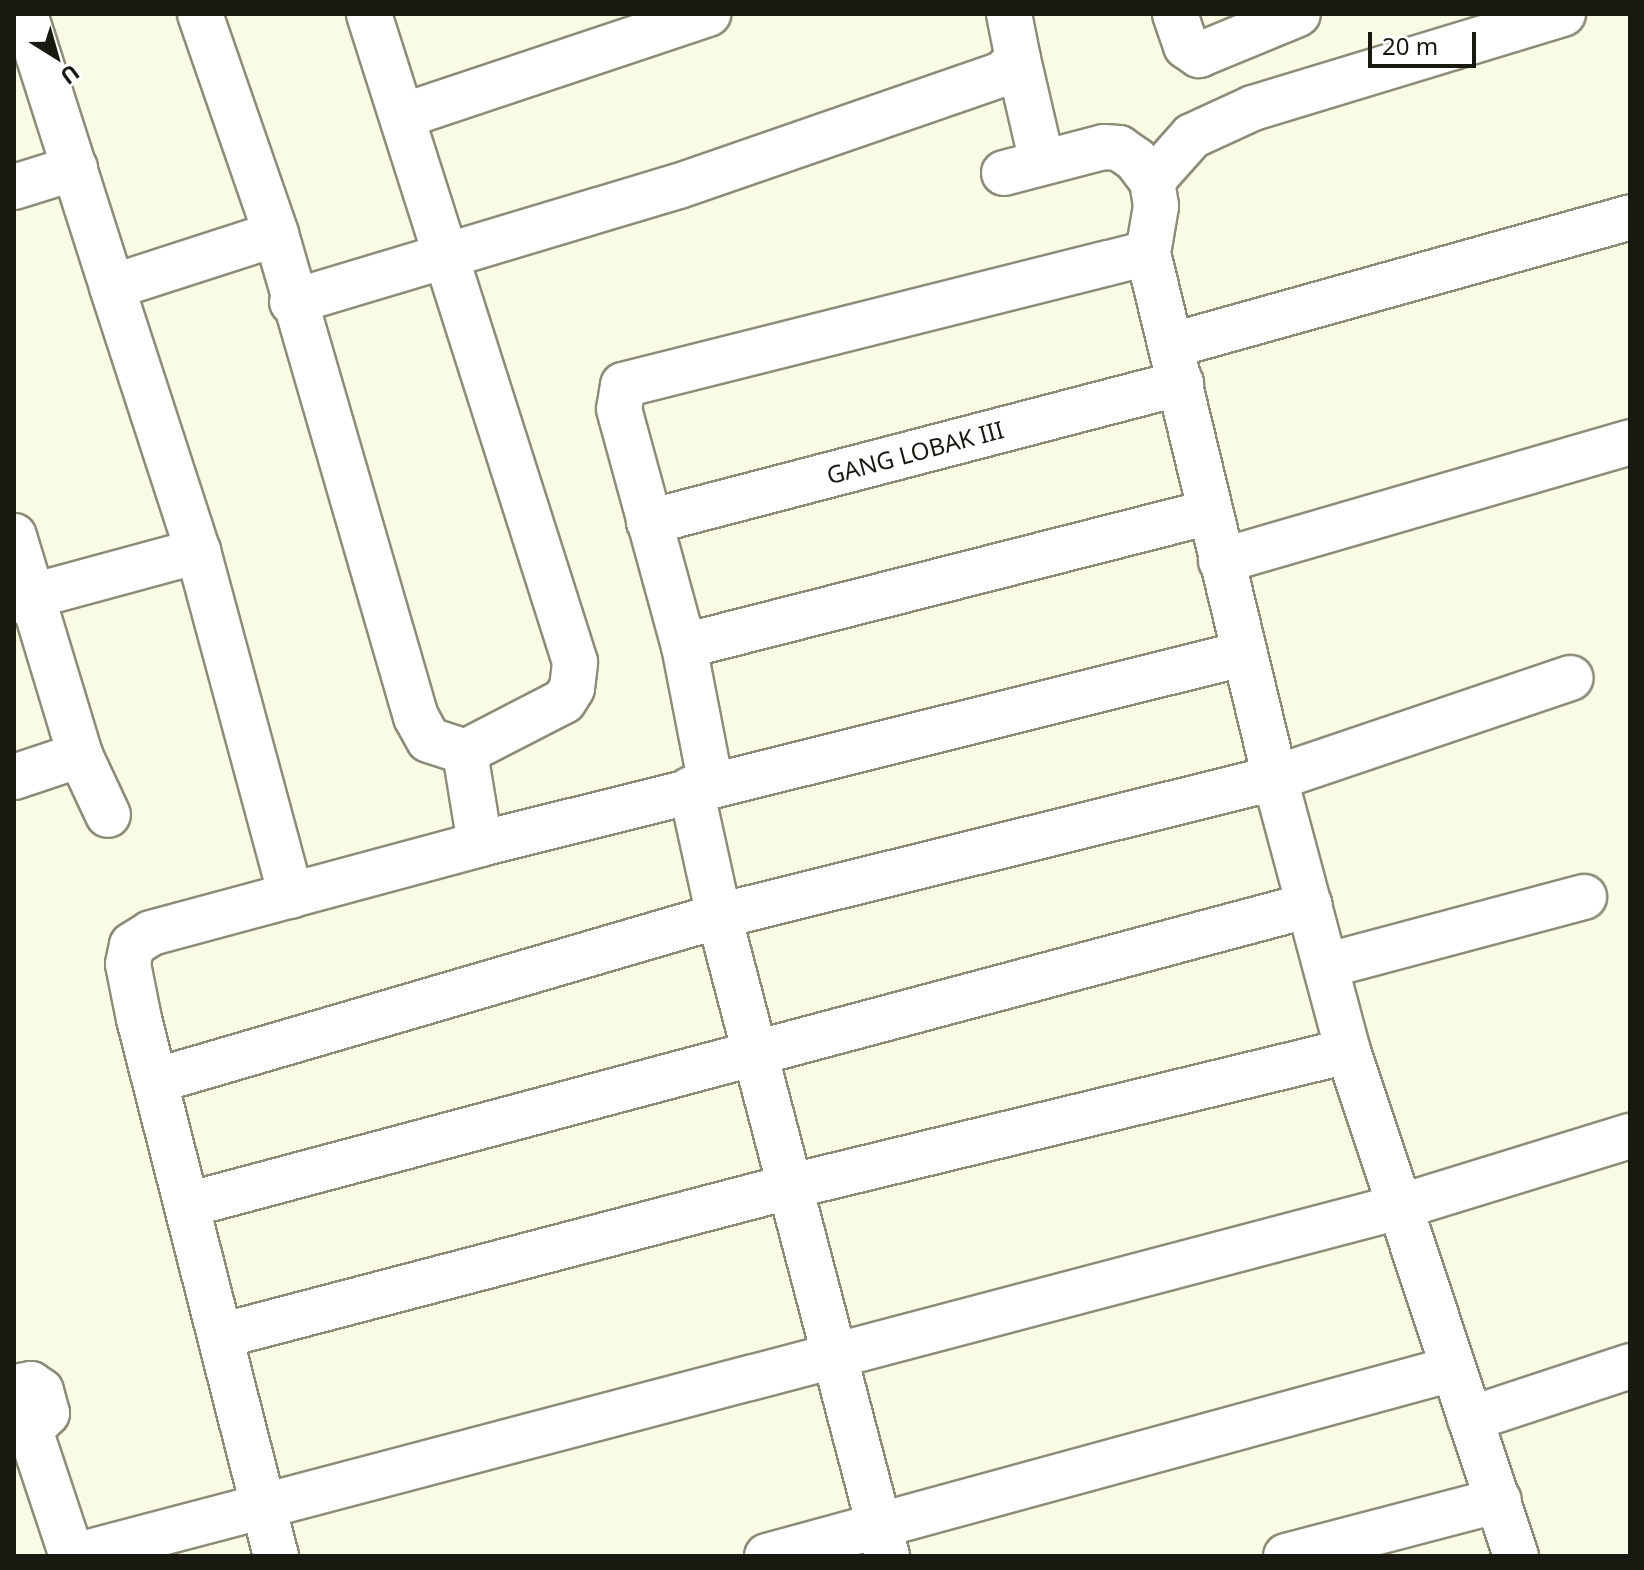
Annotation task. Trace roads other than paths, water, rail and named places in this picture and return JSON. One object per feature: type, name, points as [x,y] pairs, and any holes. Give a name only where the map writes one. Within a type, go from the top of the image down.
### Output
[{"type":"street","points":[[25,14],[198,551],[291,896]]},
{"type":"street","points":[[200,14],[276,234],[292,302],[416,717],[429,740],[465,752],[564,701],[572,688],[575,662],[443,258],[403,116],[369,14]]},
{"type":"street","points":[[403,116],[708,14]]},
{"type":"street","points":[[1009,14],[1018,59],[1023,167],[1104,147],[1119,148],[1152,181],[1156,206],[1148,253],[1177,364],[1242,654],[1328,965],[1348,1051],[1516,1556]]},
{"type":"street","points":[[1175,14],[1186,46],[1199,55],[1298,14]]},
{"type":"street","points":[[1152,181],[1192,136],[1253,108],[1563,14]]},
{"type":"street","points":[[292,302],[443,258],[796,145],[1002,74],[1018,59]]},
{"type":"street","points":[[14,187],[75,168]]},
{"type":"street","name":"GANG LOBAK III","points":[[649,522],[1177,364],[1630,217]]},
{"type":"street","points":[[112,287],[276,234]]},
{"type":"street","points":[[883,1541],[719,916],[684,646],[619,409],[625,382],[1148,253]]},
{"type":"street","points":[[1221,561],[1630,442]]},
{"type":"street","points":[[684,646],[1210,512]]},
{"type":"street","points":[[14,536],[24,597],[80,755],[108,815]]},
{"type":"street","points":[[24,597],[198,551]]},
{"type":"street","points":[[276,1556],[248,1512],[220,1336],[128,964],[132,945],[151,933],[480,844],[1242,654]]},
{"type":"street","points":[[158,1080],[719,916],[1275,778],[1571,678]]},
{"type":"street","points":[[465,752],[480,844]]},
{"type":"street","points":[[14,777],[80,755]]},
{"type":"street","points":[[1328,965],[1584,897]]},
{"type":"street","points":[[187,1205],[1310,905]]},
{"type":"street","points":[[220,1336],[792,1186],[1348,1051]]},
{"type":"street","points":[[14,1387],[31,1384],[47,1401],[40,1424],[22,1429],[73,1556],[1399,1207],[1630,1136]]},
{"type":"street","points":[[1470,1419],[1630,1366]]},
{"type":"street","points":[[767,1556],[883,1541],[1452,1369]]},
{"type":"street","points":[[1286,1556],[1499,1500]]}]
